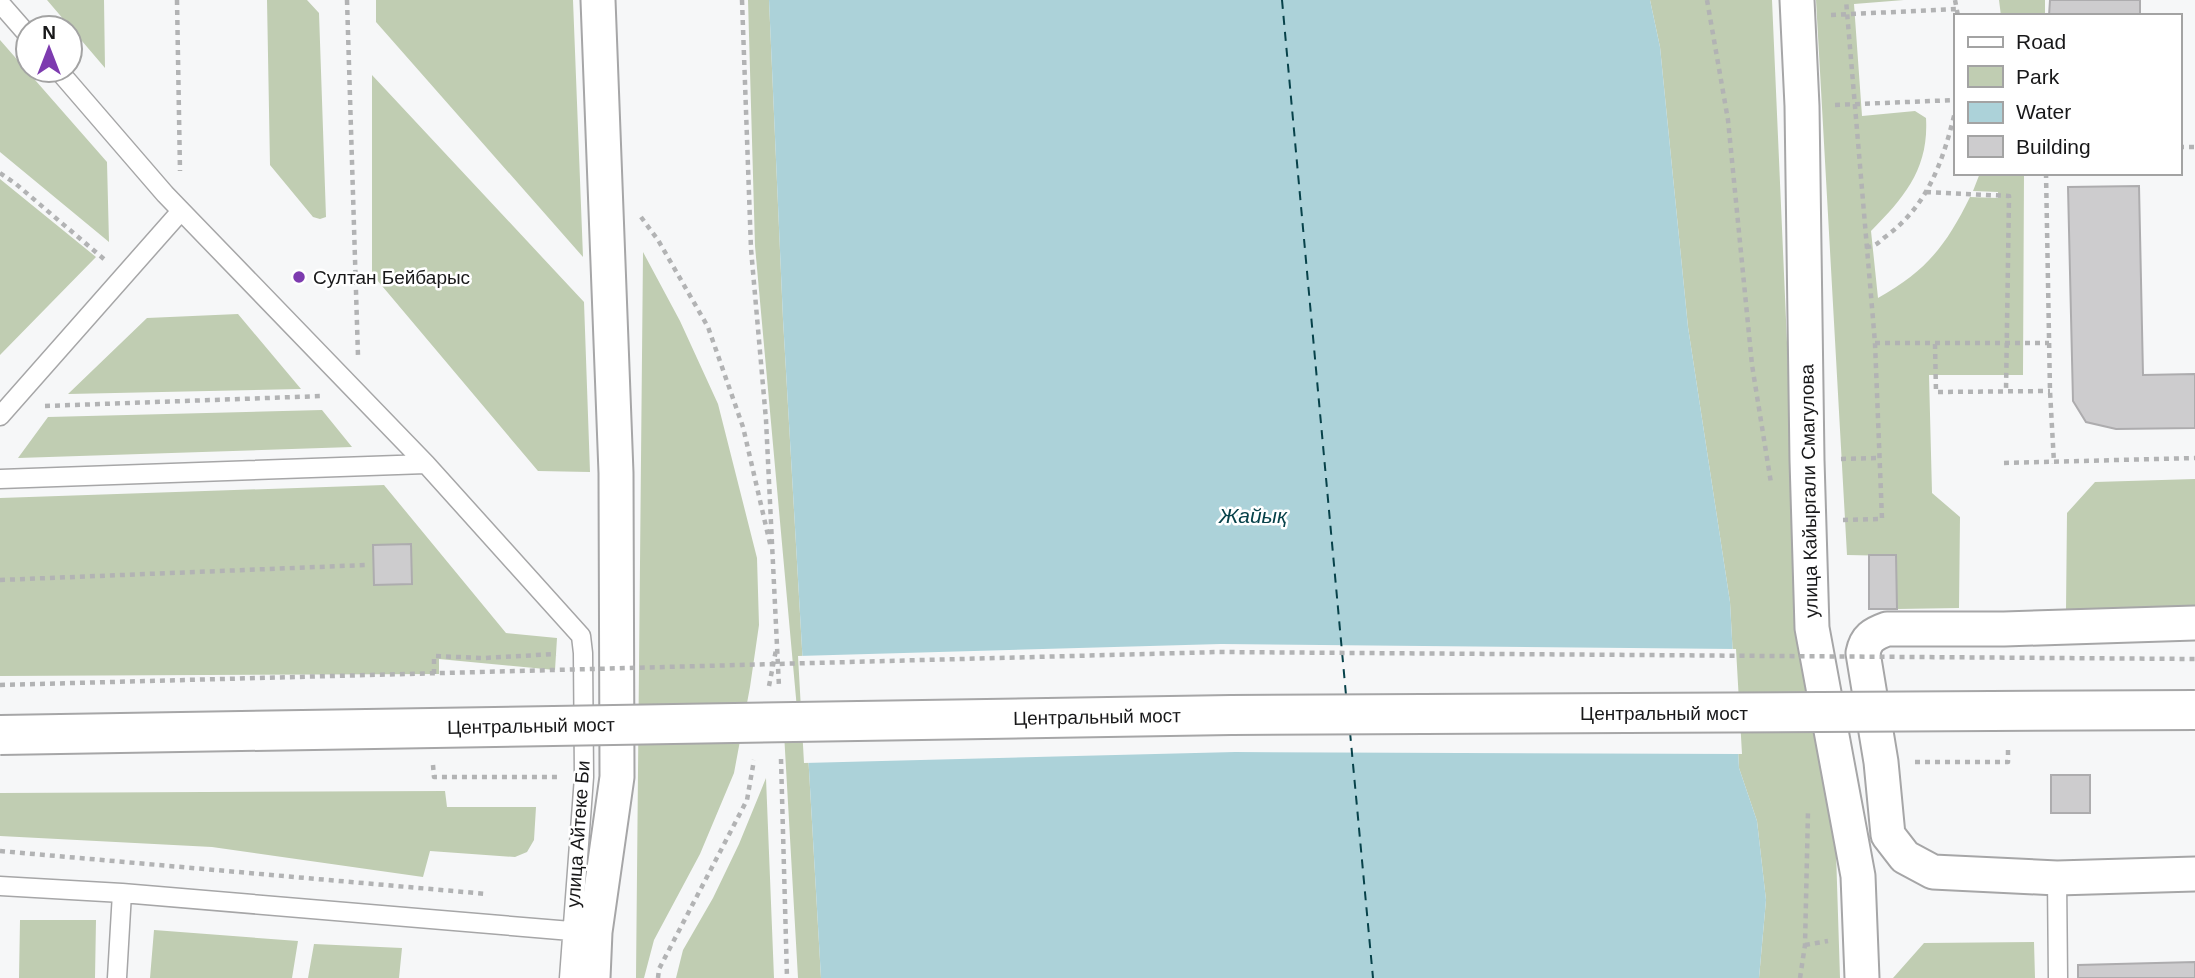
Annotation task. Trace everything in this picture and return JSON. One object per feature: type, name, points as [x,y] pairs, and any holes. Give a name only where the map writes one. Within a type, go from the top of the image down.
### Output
[{"type":"main road","name":"Центральный мост","points":[[0,735],[1245,715],[2195,710]]},
{"type":"street","points":[[593,978],[595,932],[617,776],[616,473],[598,0]]},
{"type":"street","name":"улица Кайыргали Смагулова","points":[[1798,8],[1812,628],[1858,876],[1862,978]]},
{"type":"street","points":[[2195,623],[2004,629],[1887,629],[1873,634],[1865,643],[1863,653],[1881,762],[1888,835],[1905,857],[1933,872],[2057,878],[2195,874]]},
{"type":"lane","points":[[0,3],[14,19]]},
{"type":"lane","points":[[70,84],[181,211],[426,464],[581,636],[583,653]]},
{"type":"lane","points":[[0,416],[181,211]]},
{"type":"lane","points":[[0,479],[426,464]]},
{"type":"lane","name":"улица Айтеке Би","points":[[569,978],[584,776],[583,653]]},
{"type":"lane","points":[[2057,878],[2058,978]]},
{"type":"lane","points":[[0,886],[122,893],[571,931]]},
{"type":"lane","points":[[117,978],[122,893]]},
{"type":"path","points":[[177,0],[181,211]]},
{"type":"path","points":[[742,0],[751,249],[766,421],[779,698]]},
{"type":"path","points":[[1707,0],[1728,120],[1752,365],[1772,488]]},
{"type":"path","points":[[1808,520],[1882,519],[1875,343],[1846,0]]},
{"type":"path","points":[[1955,0],[1958,14]]},
{"type":"path","points":[[1798,8],[1847,15],[1957,9]]},
{"type":"path","points":[[1802,106],[1954,100]]},
{"type":"path","points":[[1866,247],[1872,247],[1896,230],[1926,192],[1945,153],[1954,116]]},
{"type":"path","points":[[1945,153],[1954,153]]},
{"type":"path","points":[[604,165],[658,240],[708,327],[743,427],[774,560]]},
{"type":"path","points":[[0,173],[123,277]]},
{"type":"path","points":[[2046,175],[2054,463]]},
{"type":"path","points":[[1926,192],[2009,196],[2006,391]]},
{"type":"path","points":[[1875,343],[2049,343]]},
{"type":"path","points":[[1935,344],[1936,392],[2050,391]]},
{"type":"path","points":[[2004,463],[2195,458]]},
{"type":"path","points":[[0,580],[366,565]]},
{"type":"path","points":[[767,695],[778,642]]},
{"type":"path","points":[[0,685],[1219,652],[2195,659]]},
{"type":"path","points":[[1796,652],[1797,665]]},
{"type":"path","points":[[434,674],[434,656],[484,658],[583,653]]},
{"type":"path","points":[[658,978],[659,969],[747,800],[757,748]]},
{"type":"path","points":[[1922,762],[2008,762],[2008,748]]},
{"type":"path","points":[[781,754],[787,978]]},
{"type":"path","points":[[432,762],[434,776],[584,776]]},
{"type":"path","points":[[1800,978],[1805,945],[1808,803]]},
{"type":"green space","points":[[47,0],[104,0],[105,68],[84,43],[84,14],[59,14]]},
{"type":"green space","points":[[267,0],[307,0],[319,13],[326,217],[320,219],[313,217],[270,165]]},
{"type":"green space","points":[[376,0],[573,0],[583,257],[376,22]]},
{"type":"green space","points":[[748,0],[769,0],[783,319],[821,978],[798,978],[784,733],[799,731],[755,246]]},
{"type":"green space","points":[[1650,0],[1772,0],[1800,639],[1835,820],[1840,978],[1759,978],[1766,900],[1757,821],[1739,768],[1730,602],[1688,327],[1660,47]]},
{"type":"green space","points":[[1816,0],[1904,0],[1854,4],[1862,116],[1915,111],[1926,118],[1926,136],[1919,167],[1904,193],[1871,231],[1878,298],[1909,278],[1933,256],[1952,230],[1970,197],[1998,198],[1998,192],[1973,191],[1979,175],[2024,175],[2023,375],[1929,375],[1932,493],[1960,517],[1959,608],[1897,609],[1896,556],[1847,555]]},
{"type":"green space","points":[[1999,0],[2045,0],[2045,14],[2001,14]]},
{"type":"green space","points":[[0,40],[14,56],[14,84],[39,84],[107,162],[109,242],[0,152]]},
{"type":"green space","points":[[372,75],[584,302],[590,472],[538,471],[372,274]]},
{"type":"green space","points":[[0,179],[96,257],[0,355]]},
{"type":"green space","points":[[643,252],[680,321],[718,404],[757,558],[759,625],[734,773],[700,854],[654,940],[644,978],[636,978]]},
{"type":"green space","points":[[238,314],[301,389],[68,394],[147,318]]},
{"type":"green space","points":[[322,410],[352,447],[18,458],[48,417]]},
{"type":"green space","points":[[2195,479],[2195,606],[2066,610],[2067,513],[2095,482]]},
{"type":"green space","points":[[384,485],[506,633],[557,638],[555,670],[439,659],[439,674],[0,676],[0,498]]},
{"type":"green space","points":[[766,778],[774,978],[676,978],[683,950],[713,898]]},
{"type":"green space","points":[[445,791],[447,807],[536,807],[534,840],[527,852],[515,857],[430,851],[423,877],[212,847],[0,836],[0,793]]},
{"type":"green space","points":[[20,920],[96,920],[95,978],[19,978]]},
{"type":"green space","points":[[154,930],[298,941],[292,978],[150,978]]},
{"type":"green space","points":[[2034,942],[2035,978],[1893,978],[1924,943]]},
{"type":"green space","points":[[314,944],[402,948],[399,978],[308,978]]},
{"type":"water","name":"Жайық","points":[[769,0],[1650,0],[1660,47],[1688,327],[1730,602],[1739,768],[1757,821],[1766,900],[1759,978],[821,978],[783,319]]},
{"type":"pier","points":[[1221,644],[1736,649],[1742,754],[1235,752],[804,763],[798,656]]},
{"type":"building","points":[[2050,0],[2140,0],[2140,14],[2049,14]]},
{"type":"building","points":[[2139,186],[2143,375],[2195,374],[2195,428],[2116,429],[2086,422],[2073,401],[2068,187]]},
{"type":"building","points":[[411,544],[412,584],[374,585],[373,545]]},
{"type":"building","points":[[1869,555],[1896,555],[1897,609],[1869,609]]},
{"type":"building","points":[[2051,775],[2090,775],[2090,813],[2051,813]]},
{"type":"building","points":[[2195,962],[2195,978],[2078,978],[2078,965]]},
{"type":"ferry route","points":[[1282,0],[1346,695]]},
{"type":"ferry route","points":[[1350,732],[1373,978]]},
{"type":"place","name":"Султан Бейбарыс","points":[[299,277]]}]
